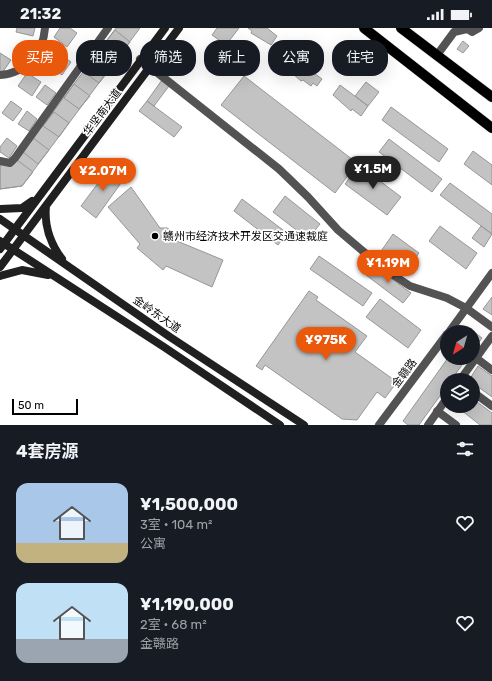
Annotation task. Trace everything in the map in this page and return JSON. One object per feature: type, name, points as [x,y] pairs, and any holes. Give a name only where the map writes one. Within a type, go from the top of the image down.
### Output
[{"type":"main road","name":"华坚南大道","points":[[155,40],[165,28]]},
{"type":"main road","name":"华坚南大道","points":[[170,40],[179,28]]},
{"type":"main road","points":[[364,28],[492,128]]},
{"type":"main road","points":[[401,28],[492,97]]},
{"type":"main road","name":"华坚南大道","points":[[1,245],[140,59]]},
{"type":"main road","name":"华坚南大道","points":[[0,268],[143,76]]},
{"type":"main road","points":[[0,209],[22,208],[36,199]]},
{"type":"main road","points":[[46,206],[45,215],[48,234],[53,247],[66,264]]},
{"type":"main road","name":"金岭东大道","points":[[0,219],[170,337],[304,425]]},
{"type":"main road","points":[[1,245],[13,250],[56,277],[280,425]]},
{"type":"main road","points":[[0,276],[22,270],[56,277]]},
{"type":"main road","points":[[164,347],[170,337]]},
{"type":"street","points":[[0,75],[10,75],[25,68],[34,59],[41,46],[45,28]]},
{"type":"street","points":[[0,161],[10,163],[16,158],[108,28]]},
{"type":"street","points":[[437,55],[452,30],[466,29],[475,31],[479,28]]},
{"type":"street","points":[[161,76],[279,169],[308,197],[338,230],[384,270],[410,286],[447,298],[466,308],[492,327]]},
{"type":"street","name":"金赣路","points":[[454,325],[492,273]]},
{"type":"street","points":[[480,352],[492,336]]},
{"type":"street","name":"金赣路","points":[[379,425],[440,344]]},
{"type":"street","points":[[480,361],[492,370]]},
{"type":"street","points":[[480,397],[492,406]]},
{"type":"street","points":[[428,425],[440,408]]},
{"type":"street","points":[[437,412],[456,425]]},
{"type":"building","points":[[17,28],[35,28],[33,36],[16,32]]},
{"type":"building","points":[[60,28],[70,28],[77,33],[68,46],[68,40],[58,40],[54,37]]},
{"type":"building","points":[[116,28],[140,28],[131,40],[107,40]]},
{"type":"building","points":[[217,28],[239,28],[230,40],[219,40],[212,35]]},
{"type":"building","points":[[248,28],[267,28],[277,36],[274,40],[268,40],[268,43],[251,33],[252,31]]},
{"type":"building","points":[[115,30],[128,40],[107,40]]},
{"type":"building","points":[[463,41],[469,46],[463,53],[457,49]]},
{"type":"building","points":[[0,53],[11,60],[2,73],[0,71]]},
{"type":"building","points":[[25,76],[32,76],[41,82],[32,96],[18,86]]},
{"type":"building","points":[[80,76],[104,76],[22,186],[0,189],[0,165],[14,164]]},
{"type":"building","points":[[90,76],[104,76],[99,83]]},
{"type":"building","points":[[244,76],[357,163],[335,193],[221,105]]},
{"type":"building","points":[[295,76],[318,76],[322,79],[317,86],[313,83],[311,86],[303,80],[301,81]]},
{"type":"building","points":[[162,80],[169,86],[154,106],[147,101]]},
{"type":"building","points":[[366,82],[379,92],[368,106],[355,96]]},
{"type":"building","points":[[74,84],[90,96],[79,109],[64,98]]},
{"type":"building","points":[[45,85],[56,93],[47,105],[36,97]]},
{"type":"building","points":[[340,85],[368,106],[361,116],[352,109],[351,111],[333,95]]},
{"type":"building","points":[[11,101],[22,109],[13,121],[2,113]]},
{"type":"building","points":[[147,101],[182,127],[174,137],[139,111]]},
{"type":"building","points":[[391,107],[448,149],[439,162],[382,120]]},
{"type":"building","points":[[27,111],[37,119],[29,131],[18,124]]},
{"type":"building","points":[[54,112],[69,123],[59,137],[43,126]]},
{"type":"building","points":[[7,138],[17,146],[9,158],[0,152],[0,147]]},
{"type":"building","points":[[33,138],[49,150],[38,164],[23,152]]},
{"type":"building","points":[[389,139],[442,179],[432,192],[379,152]]},
{"type":"building","points":[[473,151],[492,165],[492,185],[464,164]]},
{"type":"building","points":[[17,160],[33,172],[22,186],[0,189],[0,165],[14,164]]},
{"type":"building","points":[[359,165],[401,197],[387,215],[345,184]]},
{"type":"building","points":[[111,166],[126,176],[96,218],[81,206]]},
{"type":"building","points":[[450,183],[492,214],[492,234],[440,195]]},
{"type":"building","name":"赣州市经济技术开发区交通速裁庭","points":[[131,187],[160,228],[167,228],[173,231],[177,241],[223,260],[212,287],[166,266],[163,270],[137,248],[140,244],[108,207]]},
{"type":"building","points":[[285,196],[320,224],[308,239],[273,212]]},
{"type":"building","points":[[242,199],[287,233],[278,245],[234,211]]},
{"type":"building","points":[[440,226],[477,253],[466,269],[429,241]]},
{"type":"building","points":[[481,226],[492,234],[484,247],[472,238]]},
{"type":"building","points":[[393,234],[419,253],[402,276],[377,257]]},
{"type":"building","points":[[319,256],[372,293],[363,306],[310,269]]},
{"type":"building","points":[[373,265],[411,293],[403,303],[366,275]]},
{"type":"building","points":[[309,291],[318,297],[316,300],[367,336],[355,352],[397,382],[385,398],[377,392],[357,420],[342,419],[265,365],[262,370],[256,366]]},
{"type":"building","points":[[492,297],[492,315],[483,309]]},
{"type":"building","points":[[380,299],[421,330],[408,348],[366,317]]},
{"type":"building","points":[[443,365],[462,365],[456,373],[440,373],[440,396],[419,425],[408,425],[403,421]]},
{"type":"building","points":[[478,366],[492,376],[492,397],[480,388],[480,373],[474,373]]},
{"type":"building","points":[[480,404],[492,413],[492,425],[480,425],[465,413],[480,413]]},
{"type":"place","name":"赣州市经济技术开发区交通速裁庭","points":[[155,236]]}]
